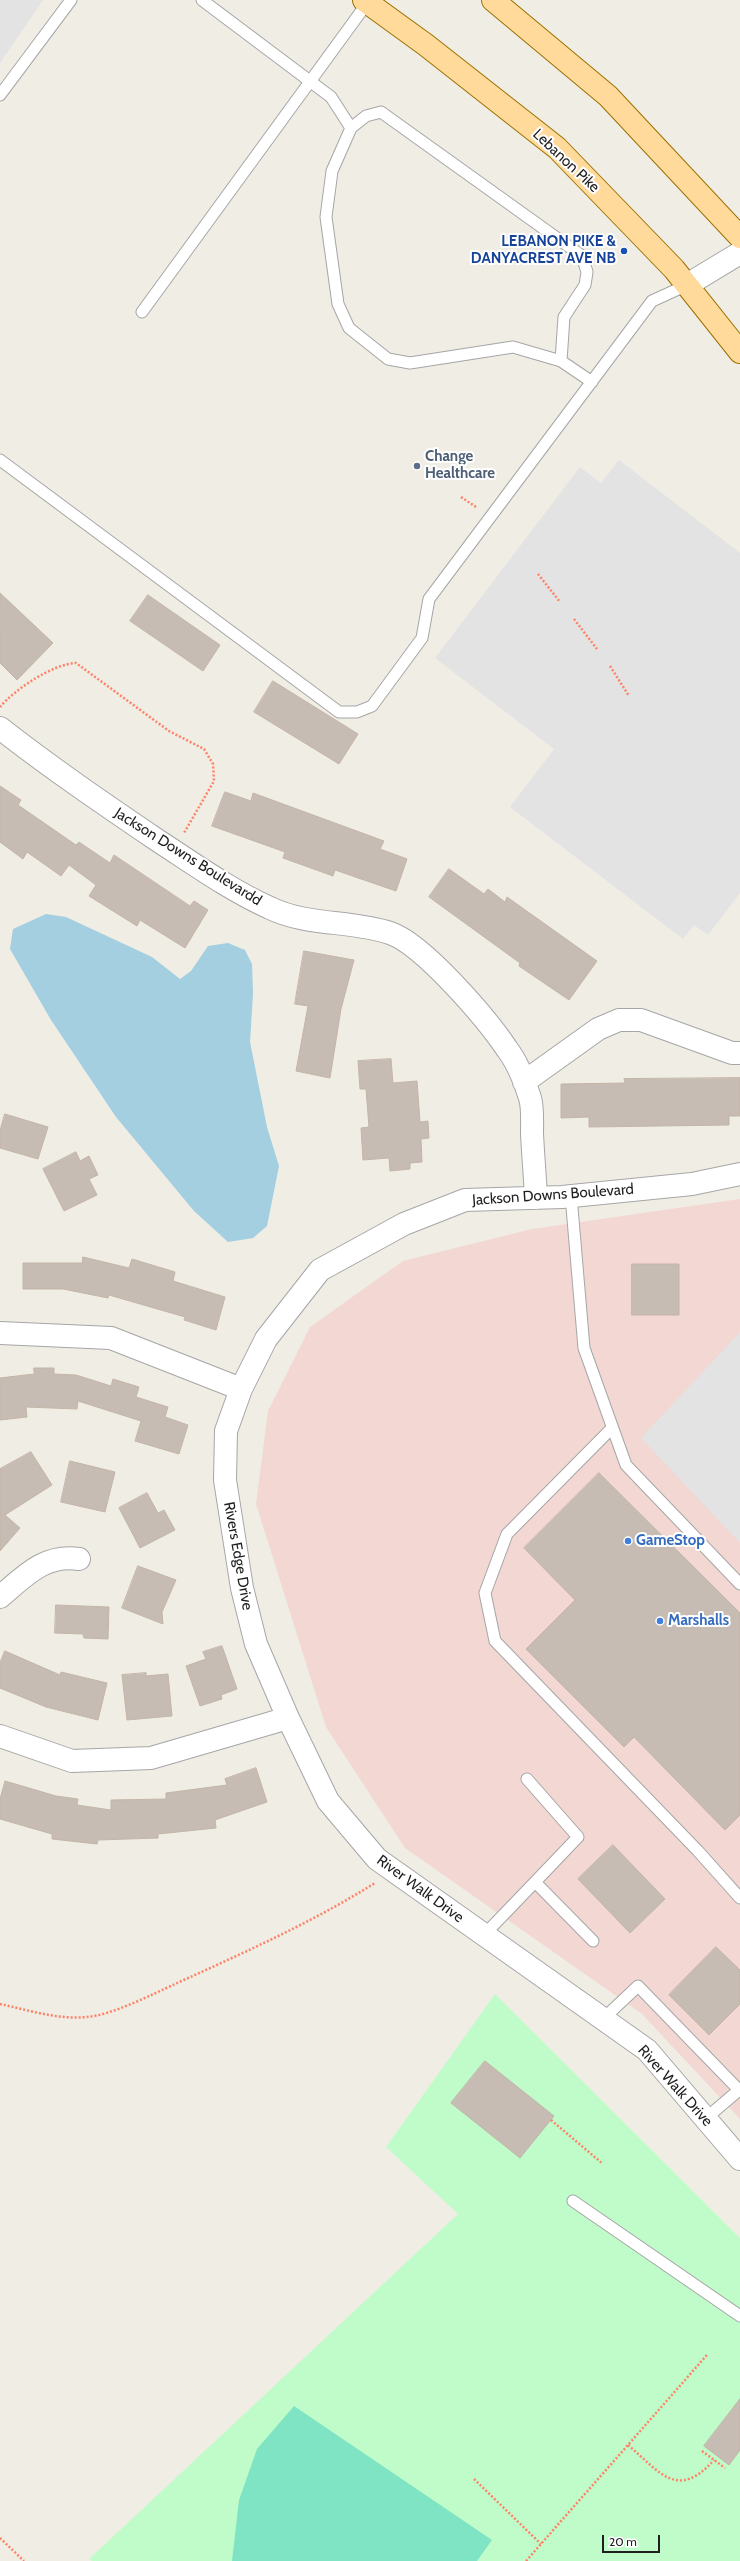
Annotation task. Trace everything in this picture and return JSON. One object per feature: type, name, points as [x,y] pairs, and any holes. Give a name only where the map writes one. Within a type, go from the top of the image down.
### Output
[{"type":"main road","points":[[493,0],[608,96],[740,237]]},
{"type":"main road","name":"Lebanon Pike","points":[[366,1],[426,45],[557,148],[687,285],[740,352]]},
{"type":"street","points":[[687,285],[740,253]]},
{"type":"street","name":"Jackson Downs Boulevardd","points":[[0,728],[40,759],[173,850],[215,878],[270,909],[291,916],[357,924],[402,938],[427,959],[478,1014],[508,1050],[524,1082],[530,1100],[536,1198]]},
{"type":"street","points":[[524,1082],[592,1033],[619,1020],[641,1020],[732,1053],[740,1053]]},
{"type":"street","name":"Jackson Downs Boulevard","points":[[241,1389],[266,1339],[320,1270],[404,1224],[465,1200],[571,1196],[692,1184],[740,1174]]},
{"type":"street","points":[[0,1333],[112,1338],[241,1389]]},
{"type":"street","name":"Rivers Edge Drive","points":[[241,1389],[226,1431],[225,1480],[242,1588],[256,1644],[288,1718]]},
{"type":"street","points":[[0,1597],[32,1569],[62,1557],[79,1559]]},
{"type":"street","points":[[0,1736],[72,1761],[151,1758],[288,1718]]},
{"type":"street","name":"River Walk Drive","points":[[288,1718],[328,1801],[377,1859],[647,2050],[740,2159]]},
{"type":"lane","points":[[0,95],[71,0]]},
{"type":"lane","points":[[202,0],[331,97],[351,128]]},
{"type":"lane","points":[[142,312],[366,1]]},
{"type":"lane","points":[[561,361],[564,316],[585,285],[587,272],[582,256],[381,112],[366,116],[351,128],[332,171],[326,217],[338,304],[348,328],[388,359],[410,363],[514,347],[561,361],[592,382]]},
{"type":"lane","points":[[0,460],[340,712],[357,712],[372,706],[422,638],[429,599],[652,301],[687,285]]},
{"type":"lane","points":[[571,1196],[584,1348],[626,1465],[740,1584]]},
{"type":"lane","points":[[612,1428],[507,1534],[485,1593],[495,1641],[698,1851],[740,1898]]},
{"type":"lane","points":[[484,1935],[578,1837],[527,1779]]},
{"type":"lane","points":[[535,1882],[593,1941]]},
{"type":"lane","points":[[604,2019],[638,1986],[739,2090],[706,2119]]},
{"type":"lane","points":[[574,2201],[740,2316]]},
{"type":"path","points":[[461,497],[476,508]]},
{"type":"path","points":[[538,574],[560,602]]},
{"type":"path","points":[[574,619],[597,649]]},
{"type":"path","points":[[0,706],[17,690],[52,668],[64,663],[76,662],[169,731],[204,749],[213,764],[214,780],[173,850]]},
{"type":"path","points":[[610,666],[628,696]]},
{"type":"path","points":[[0,2004],[66,2018],[88,2017],[135,2002],[330,1911],[394,1871]]},
{"type":"path","points":[[551,2120],[603,2164]]},
{"type":"path","points":[[526,2561],[707,2355]]},
{"type":"path","points":[[628,2445],[661,2473],[674,2480],[686,2481],[696,2477],[714,2460]]},
{"type":"path","points":[[702,2451],[725,2468]]},
{"type":"path","points":[[474,2479],[541,2544]]},
{"type":"path","points":[[0,2538],[24,2561]]},
{"type":"shaded area","points":[[0,0],[43,0],[0,63]]},
{"type":"shaded area","points":[[619,460],[740,553],[740,893],[708,935],[694,925],[683,939],[510,807],[554,749],[435,658],[580,467],[601,483]]},
{"type":"shaded area","points":[[740,1199],[740,2119],[642,2014],[405,1848],[326,1727],[256,1504],[268,1411],[310,1327],[403,1261],[532,1229]]},
{"type":"shaded area","points":[[740,1332],[740,1543],[641,1438]]},
{"type":"green space","points":[[495,1994],[740,2238],[740,2561],[92,2561],[89,2559],[458,2214],[386,2147]]},
{"type":"green space","points":[[294,2406],[492,2540],[477,2561],[232,2561],[239,2500],[257,2449]]},
{"type":"water","points":[[46,914],[66,917],[152,957],[180,979],[191,971],[208,946],[228,943],[245,950],[252,964],[253,994],[250,1042],[267,1127],[279,1166],[267,1226],[253,1238],[228,1242],[194,1211],[116,1117],[51,1020],[10,949],[13,929]]},
{"type":"building","points":[[0,593],[53,643],[17,680],[0,663]]},
{"type":"building","points":[[148,595],[220,645],[203,671],[130,621]]},
{"type":"building","points":[[273,681],[358,734],[339,764],[254,712]]},
{"type":"building","points":[[0,786],[21,800],[18,805],[76,845],[79,842],[110,863],[114,855],[190,906],[194,901],[208,910],[185,948],[140,920],[137,926],[89,896],[96,885],[69,865],[61,876],[27,852],[23,859],[0,842]]},
{"type":"building","points":[[225,792],[251,801],[253,793],[384,841],[380,849],[407,859],[396,891],[335,870],[333,876],[283,858],[285,852],[212,826]]},
{"type":"building","points":[[449,869],[484,894],[488,889],[505,902],[507,897],[597,961],[569,1000],[519,966],[520,963],[429,897]]},
{"type":"building","points":[[304,951],[354,960],[341,1009],[330,1078],[296,1071],[308,1006],[295,1004]]},
{"type":"building","points":[[391,1059],[393,1083],[417,1081],[420,1122],[428,1121],[429,1138],[421,1139],[422,1162],[410,1163],[410,1169],[390,1171],[389,1158],[363,1160],[361,1128],[369,1127],[366,1089],[360,1089],[358,1061]]},
{"type":"building","points":[[740,1078],[740,1116],[729,1116],[729,1125],[589,1127],[589,1117],[561,1118],[561,1084],[625,1083],[624,1079]]},
{"type":"building","points":[[5,1114],[48,1127],[38,1159],[0,1148],[0,1131]]},
{"type":"building","points":[[76,1152],[80,1161],[89,1156],[98,1175],[89,1179],[97,1195],[64,1211],[43,1169]]},
{"type":"building","points":[[83,1257],[129,1268],[132,1259],[175,1272],[173,1281],[225,1297],[216,1330],[184,1320],[185,1317],[109,1295],[108,1298],[63,1289],[23,1289],[23,1263],[82,1263]]},
{"type":"building","points":[[632,1264],[679,1264],[679,1315],[632,1315]]},
{"type":"building","points":[[34,1368],[54,1368],[54,1374],[76,1375],[111,1386],[113,1379],[139,1387],[136,1397],[168,1407],[165,1417],[188,1425],[179,1454],[135,1441],[141,1421],[78,1401],[77,1409],[26,1407],[27,1417],[0,1420],[0,1378],[34,1374]]},
{"type":"building","points":[[31,1452],[52,1485],[5,1515],[20,1528],[0,1551],[0,1469]]},
{"type":"building","points":[[70,1461],[115,1472],[105,1512],[61,1502]]},
{"type":"building","points":[[599,1473],[740,1613],[740,1815],[725,1830],[634,1737],[624,1747],[526,1649],[575,1600],[524,1548]]},
{"type":"building","points":[[147,1493],[158,1513],[164,1510],[175,1530],[140,1548],[119,1508]]},
{"type":"building","points":[[138,1566],[176,1580],[162,1612],[163,1624],[122,1608]]},
{"type":"building","points":[[56,1605],[109,1607],[108,1639],[84,1638],[83,1634],[55,1633]]},
{"type":"building","points":[[222,1646],[237,1689],[221,1695],[222,1699],[200,1706],[186,1666],[206,1659],[203,1652]]},
{"type":"building","points":[[5,1651],[60,1675],[61,1672],[107,1683],[98,1720],[46,1707],[0,1688],[0,1663]]},
{"type":"building","points":[[146,1673],[146,1676],[168,1674],[172,1716],[127,1720],[122,1675]]},
{"type":"building","points":[[256,1768],[267,1802],[215,1820],[216,1828],[158,1834],[158,1838],[98,1840],[97,1844],[52,1839],[52,1834],[0,1819],[0,1799],[5,1781],[56,1796],[78,1799],[77,1805],[111,1810],[111,1800],[166,1799],[166,1793],[227,1785],[225,1779]]},
{"type":"building","points":[[613,1845],[665,1899],[630,1933],[578,1879]]},
{"type":"building","points":[[716,1947],[740,1970],[740,2004],[709,2035],[669,1995]]},
{"type":"building","points":[[485,2061],[554,2116],[520,2158],[451,2103]]},
{"type":"building","points":[[740,2399],[740,2450],[729,2465],[704,2446]]},
{"type":"place","name":"LEBANON PIKE & DANYACREST AVE NB","points":[[624,251]]},
{"type":"place","name":"Change Healthcare","points":[[417,466]]},
{"type":"place","name":"GameStop","points":[[628,1541]]},
{"type":"place","name":"Marshalls","points":[[660,1621]]}]
